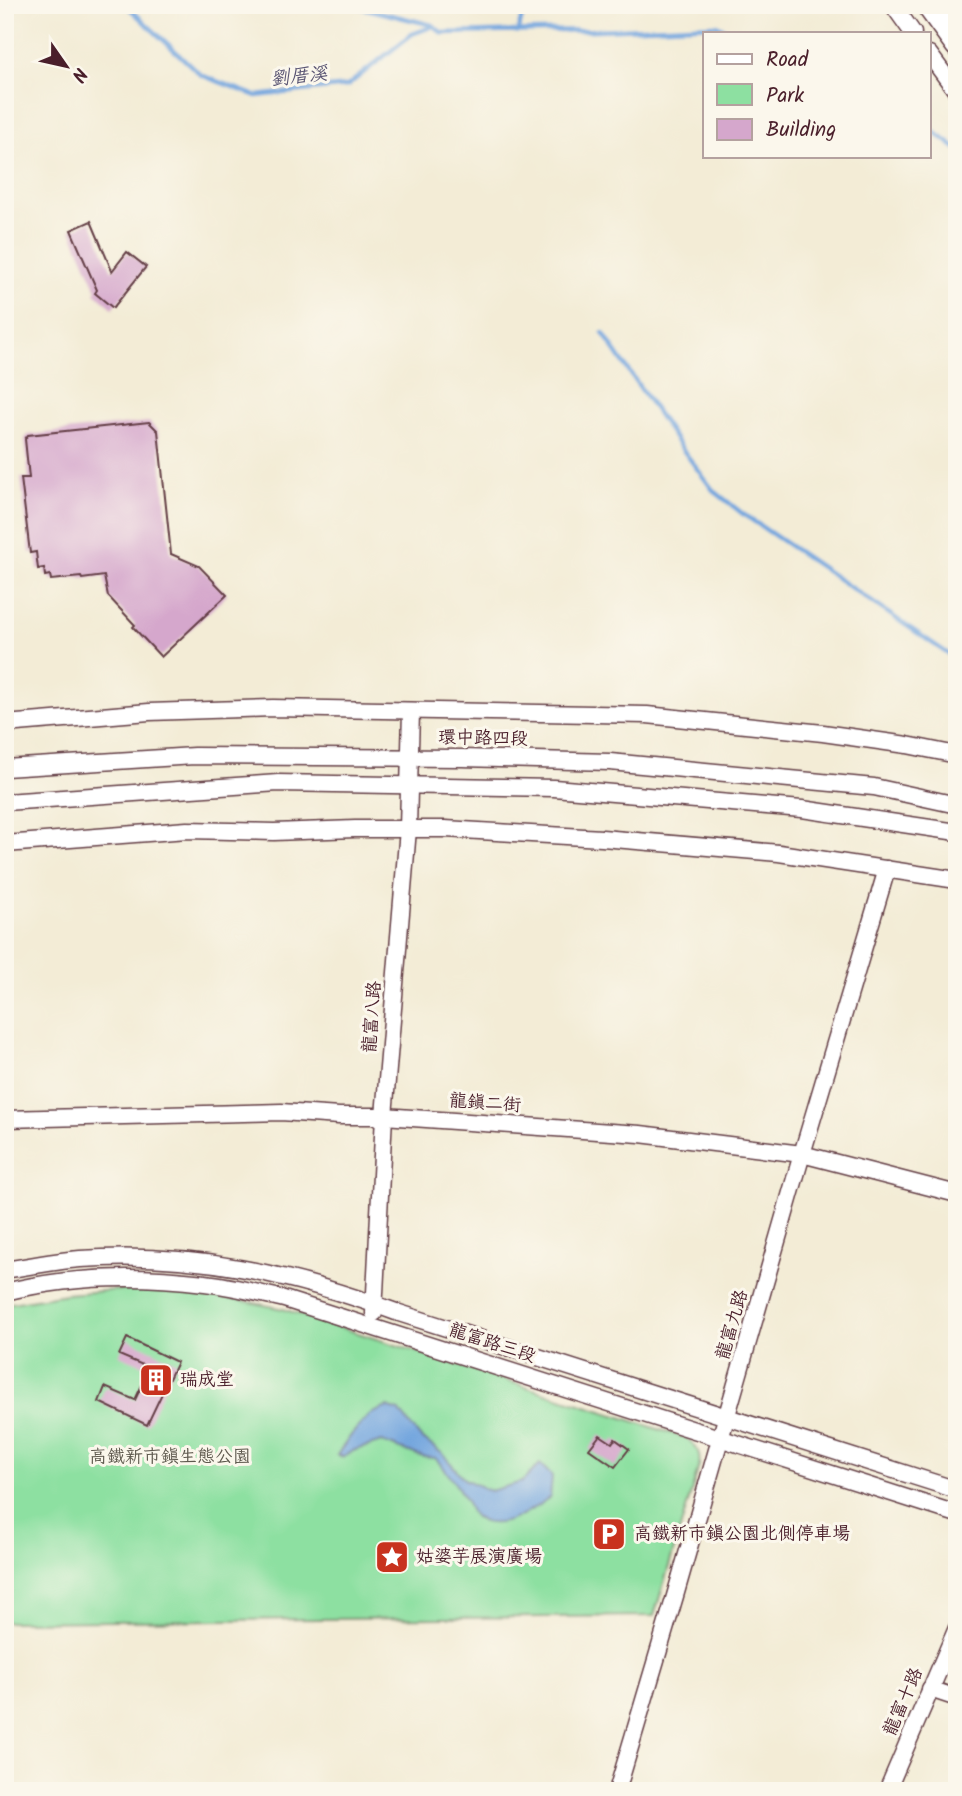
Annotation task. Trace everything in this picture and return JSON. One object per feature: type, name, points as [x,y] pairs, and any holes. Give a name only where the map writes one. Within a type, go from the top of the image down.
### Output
[{"type":"highway","points":[[928,5],[957,45]]},
{"type":"street","points":[[892,5],[912,32]]},
{"type":"street","points":[[930,55],[957,92]]},
{"type":"street","name":"環中路四段","points":[[5,724],[149,712],[273,708],[647,715],[823,733],[957,755]]},
{"type":"street","name":"龍富八路","points":[[373,1326],[384,1116],[408,829],[411,711]]},
{"type":"street","name":"環中路四段","points":[[5,768],[194,756],[410,757],[610,762],[874,787],[957,805]]},
{"type":"street","points":[[5,802],[278,783],[554,788],[802,809],[957,832]]},
{"type":"street","points":[[5,844],[187,830],[445,829],[602,838],[766,852],[957,880]]},
{"type":"street","name":"龍富九路","points":[[617,1791],[887,869]]},
{"type":"street","name":"龍鎮二街","points":[[5,1119],[281,1111],[640,1134],[802,1154],[957,1194]]},
{"type":"street","name":"龍富路三段","points":[[5,1270],[78,1259],[135,1257],[178,1258],[280,1276],[344,1293],[957,1490]]},
{"type":"street","name":"龍富路三段","points":[[5,1292],[49,1284],[118,1278],[204,1283],[284,1299],[957,1514]]},
{"type":"street","name":"龍富十路","points":[[887,1791],[957,1628]]},
{"type":"street","points":[[930,1689],[957,1698]]},
{"type":"green space","name":"高鐵新市鎮生態公園","points":[[117,1290],[201,1295],[283,1309],[686,1438],[697,1450],[699,1466],[654,1616],[5,1622],[5,1304],[66,1294]]},
{"type":"water","points":[[387,1407],[399,1411],[420,1437],[443,1454],[464,1479],[490,1491],[522,1482],[540,1464],[552,1476],[550,1497],[514,1519],[484,1522],[473,1515],[454,1482],[435,1458],[423,1457],[382,1442],[342,1457],[337,1455],[370,1414]]},
{"type":"building","points":[[91,221],[112,271],[127,252],[146,267],[113,308],[95,293],[97,290],[71,230]]},
{"type":"building","points":[[149,422],[158,431],[171,554],[199,566],[227,595],[161,657],[108,596],[104,576],[51,580],[50,575],[45,576],[44,568],[38,569],[36,552],[30,553],[21,478],[29,478],[25,439],[28,435]]},
{"type":"building","name":"瑞成堂","points":[[127,1338],[177,1362],[147,1425],[99,1402],[105,1387],[135,1400],[150,1368],[119,1355]]},
{"type":"building","points":[[600,1435],[612,1443],[615,1439],[629,1449],[615,1467],[589,1449]]},
{"type":"waterway","name":"劉厝溪","points":[[126,5],[201,75],[256,96],[347,86],[412,34],[434,26],[442,33],[716,25],[733,32]]},
{"type":"waterway","points":[[351,5],[432,25]]},
{"type":"waterway","points":[[518,31],[525,5]]},
{"type":"waterway","name":"劉厝溪","points":[[930,129],[957,149]]},
{"type":"waterway","points":[[603,333],[713,490],[743,514],[957,660]]},
{"type":"place","name":"瑞成堂","points":[[156,1380]]},
{"type":"place","name":"高鐵新市鎮公園北側停車場","points":[[609,1534]]},
{"type":"place","name":"姑婆芋展演廣場","points":[[392,1557]]}]
